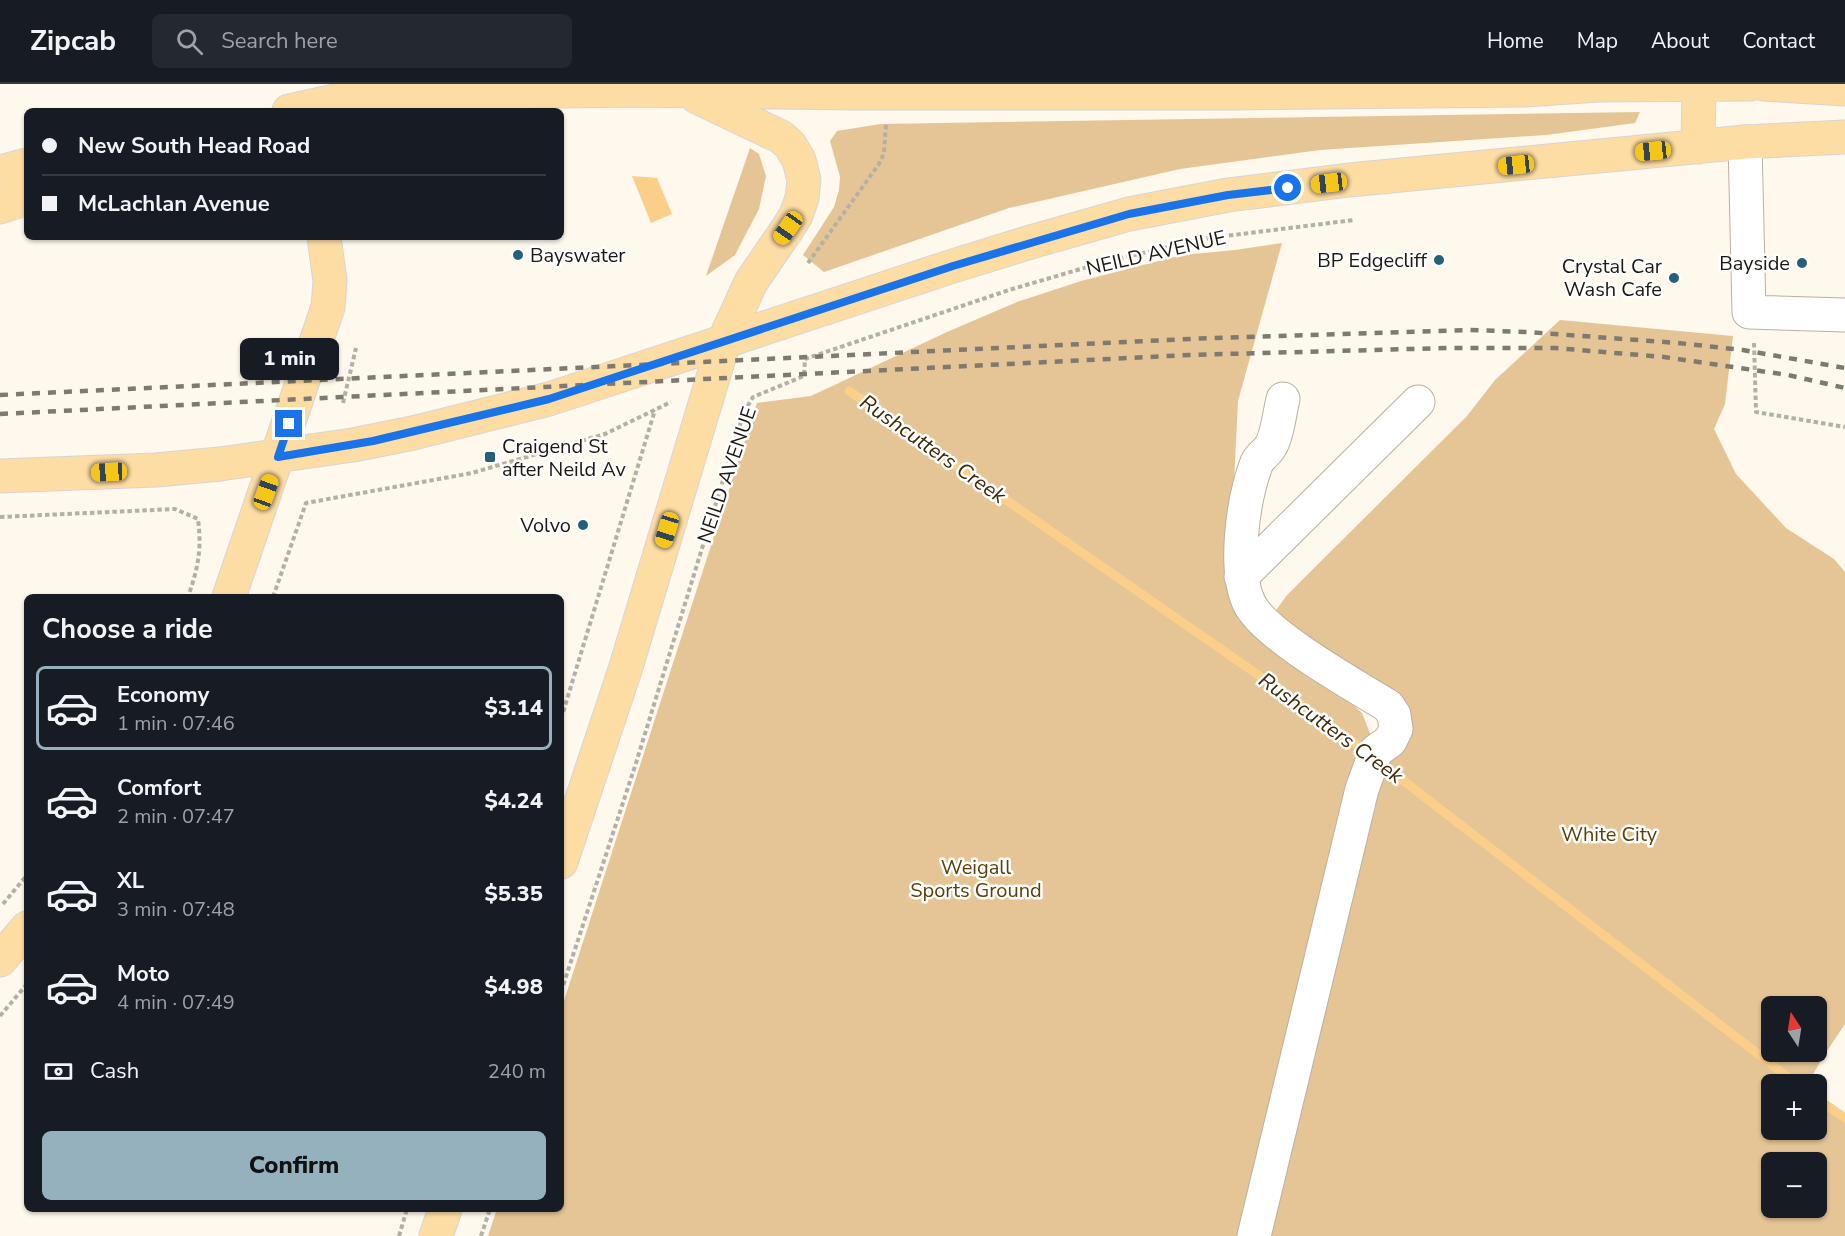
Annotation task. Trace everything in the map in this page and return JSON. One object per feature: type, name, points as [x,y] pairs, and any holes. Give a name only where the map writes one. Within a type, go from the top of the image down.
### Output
[{"type":"main road","points":[[315,108],[424,93],[1245,93],[1524,90],[1599,84],[1751,84]]},
{"type":"main road","points":[[1698,147],[1699,84]]},
{"type":"main road","points":[[1764,84],[1845,89]]},
{"type":"main road","name":"NEILD AVENUE","points":[[564,853],[625,670],[724,341],[751,282],[796,215],[802,198],[804,180],[796,153],[781,137],[684,92]]},
{"type":"main road","points":[[0,476],[156,470],[278,457],[383,439],[549,399],[953,266],[1129,214],[1228,195],[1349,180],[1745,142],[1845,137]]},
{"type":"main road","points":[[0,172],[24,166]]},
{"type":"main road","points":[[0,207],[24,199]]},
{"type":"main road","points":[[230,594],[328,307],[330,281],[324,240]]},
{"type":"main road","points":[[0,960],[24,932]]},
{"type":"main road","points":[[436,1236],[444,1212]]},
{"type":"lane","points":[[1745,142],[1751,312],[1845,315]]},
{"type":"lane","points":[[1254,1236],[1362,789],[1377,751],[1390,741],[1396,729],[1394,715],[1388,706],[1319,663],[1266,624],[1250,605],[1241,577],[1241,541],[1256,462],[1271,446],[1283,399]]},
{"type":"lane","points":[[1241,577],[1418,402]]},
{"type":"path","points":[[808,263],[879,164],[884,153],[886,130]]},
{"type":"path","name":"NEILD AVENUE","points":[[564,983],[636,764],[744,412],[753,397],[804,376],[805,359],[1010,290],[1108,261],[1209,238],[1354,220]]},
{"type":"path","points":[[1751,312],[1756,412],[1845,427]]},
{"type":"path","points":[[343,403],[356,348]]},
{"type":"path","points":[[274,594],[306,503],[472,473],[605,434],[670,402]]},
{"type":"path","points":[[564,709],[655,409]]},
{"type":"path","points":[[0,517],[175,509],[198,519],[201,542],[198,568],[189,594]]},
{"type":"path","points":[[0,907],[24,879]]},
{"type":"path","points":[[0,1016],[24,988]]},
{"type":"path","points":[[399,1236],[406,1212]]},
{"type":"path","points":[[481,1236],[489,1212]]},
{"type":"green space","points":[[1640,112],[1635,123],[1546,135],[1320,150],[1180,169],[1009,208],[824,272],[803,255],[834,207],[839,190],[840,177],[830,141],[837,131],[880,124]]},
{"type":"green space","points":[[750,148],[759,154],[766,176],[759,209],[735,255],[706,276]]},
{"type":"green space","points":[[1282,243],[1238,401],[1229,583],[1234,603],[1249,627],[1362,713],[1377,751],[1389,741],[1395,731],[1395,720],[1388,706],[1319,663],[1266,624],[1287,595],[1467,416],[1495,380],[1560,320],[1733,336],[1725,404],[1714,429],[1736,474],[1786,528],[1834,559],[1845,572],[1845,1024],[1827,1051],[1827,996],[1761,996],[1761,1062],[1820,1062],[1813,1074],[1761,1074],[1761,1140],[1827,1140],[1827,1105],[1845,1117],[1845,1236],[488,1236],[496,1212],[564,1212],[564,1001],[757,403],[811,396],[1017,302],[1081,281],[1182,255]]},
{"type":"shaded area","points":[[632,176],[657,178],[672,214],[651,223]]},
{"type":"waterway","name":"Rushcutters Creek","points":[[849,391],[1368,753]]},
{"type":"waterway","name":"Rushcutters Creek","points":[[1379,762],[1784,1074]]},
{"type":"waterway","name":"Rushcutters Creek","points":[[1827,1106],[1845,1118]]},
{"type":"railway","points":[[0,395],[1211,338],[1470,330],[1678,343],[1743,350],[1845,368]]},
{"type":"railway","points":[[0,414],[1189,355],[1447,348],[1555,348],[1664,357],[1788,375],[1845,388]]},
{"type":"place","name":"Bayswater","points":[[518,255]]},
{"type":"place","name":"BP Edgecliff","points":[[1439,260]]},
{"type":"place","name":"Bayside","points":[[1802,263]]},
{"type":"place","name":"Crystal Car Wash Cafe","points":[[1674,278]]},
{"type":"place","name":"Craigend St after Neild Av","points":[[490,457]]},
{"type":"place","name":"Volvo","points":[[583,525]]},
{"type":"route","points":[[289,424],[278,457],[414,433],[549,399],[953,266],[1129,214],[1228,195],[1288,188]]},
{"type":"park label","name":"White City","points":[[1609,834]]},
{"type":"park label","name":"Weigall Sports Ground","points":[[976,878]]}]
